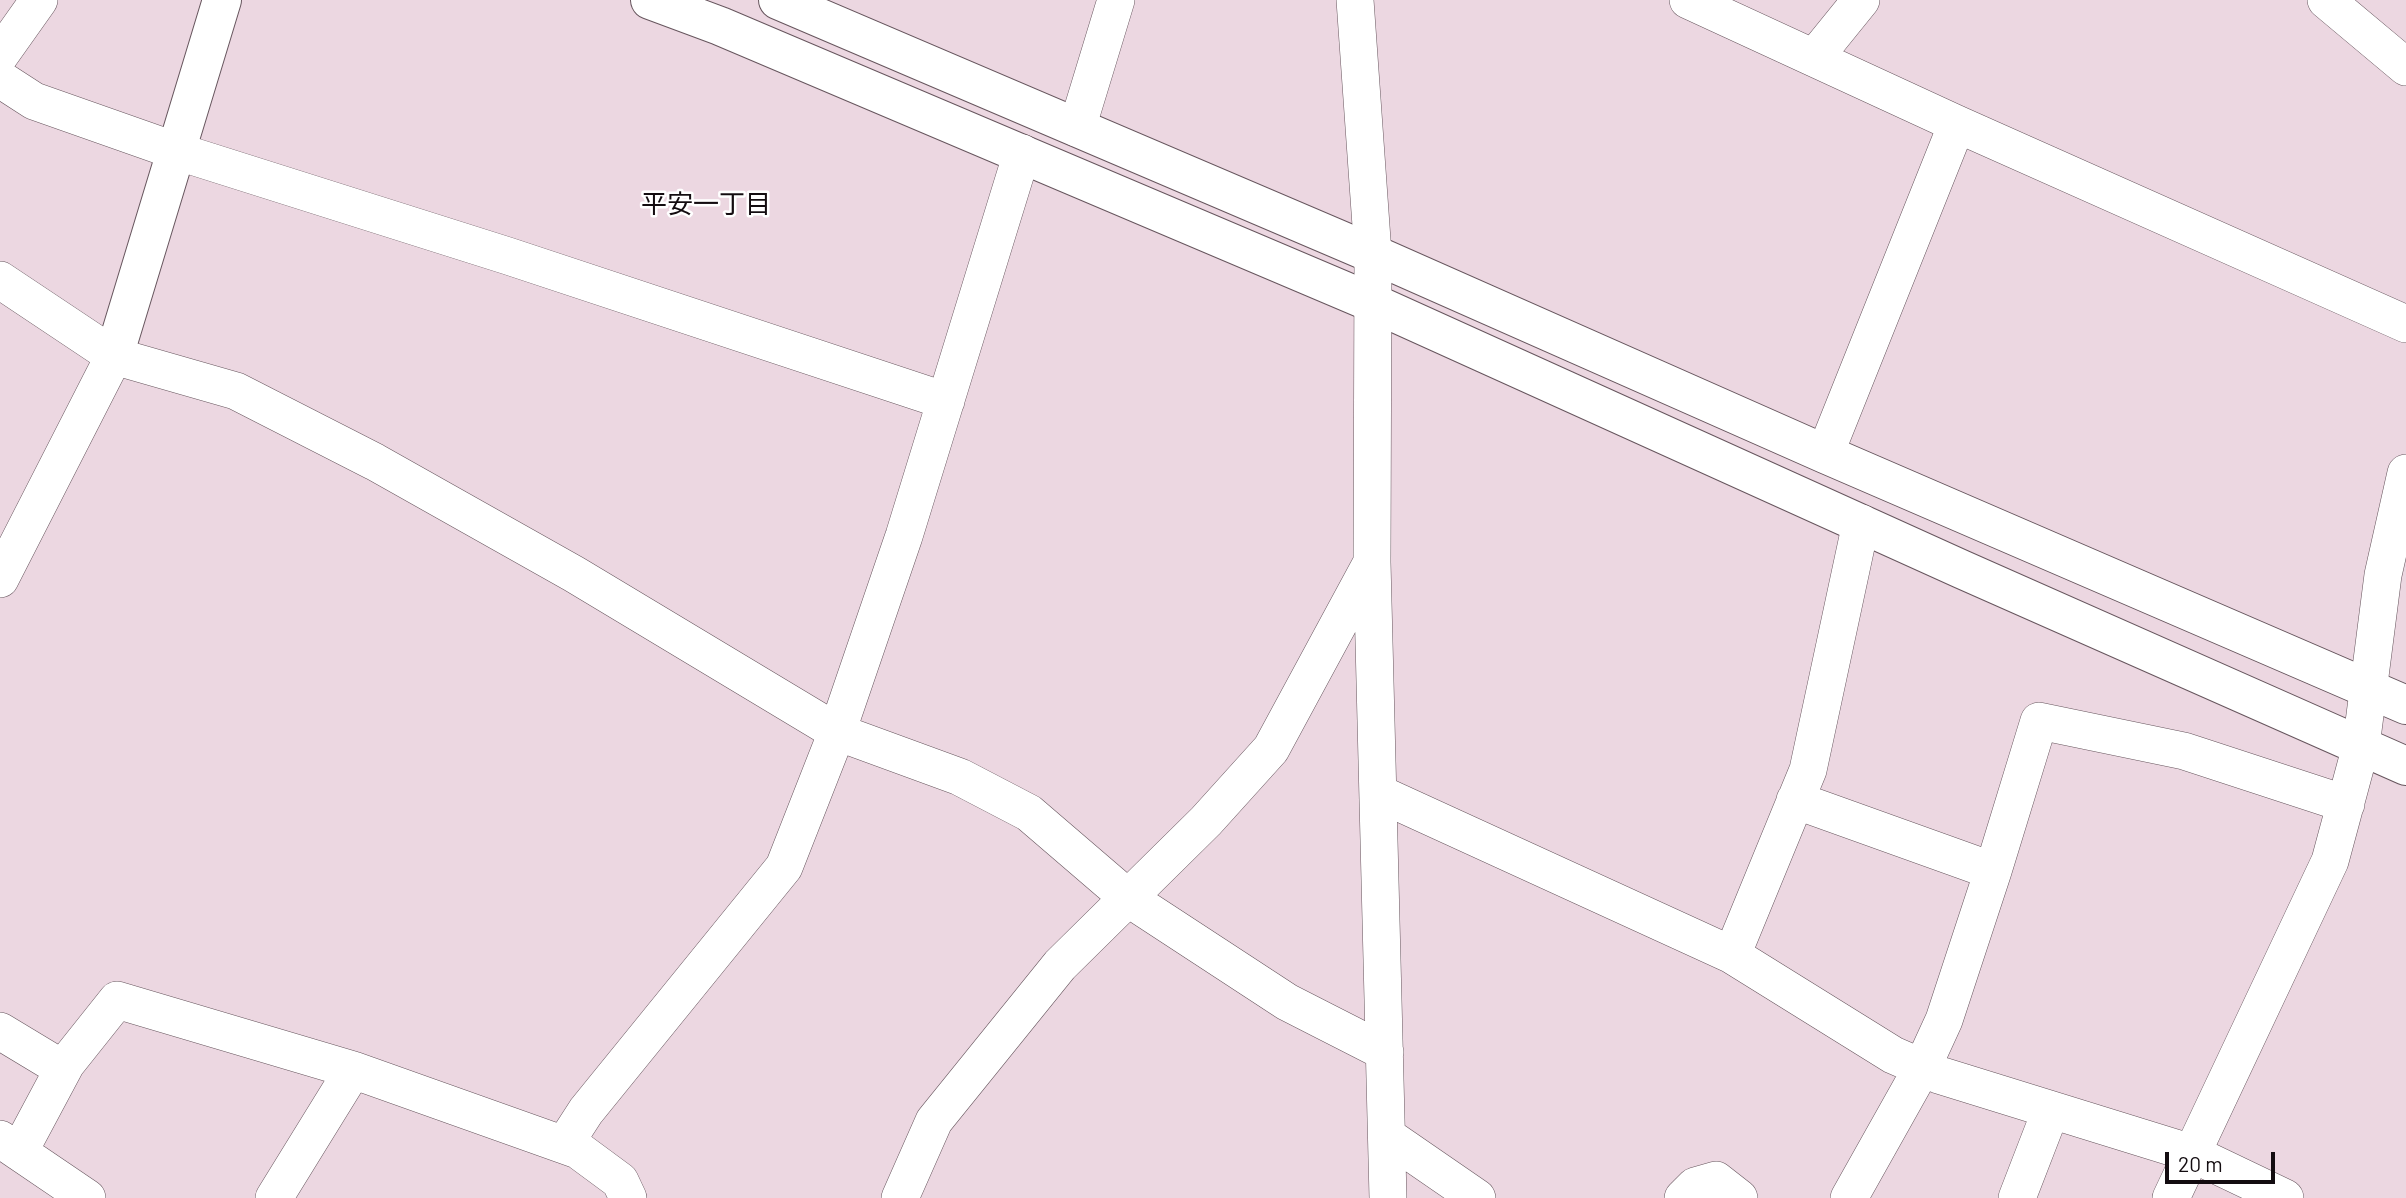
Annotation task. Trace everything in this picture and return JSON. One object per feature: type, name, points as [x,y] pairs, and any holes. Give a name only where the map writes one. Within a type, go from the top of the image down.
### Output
[{"type":"street","points":[[0,55],[39,0]]},
{"type":"street","points":[[0,579],[114,356],[222,0]]},
{"type":"street","points":[[650,0],[720,26],[1373,303],[2406,766]]},
{"type":"street","points":[[778,0],[1373,254],[1825,454],[2406,705]]},
{"type":"street","points":[[1077,128],[1116,0]]},
{"type":"street","points":[[1355,0],[1373,254],[1372,562],[1388,1198]]},
{"type":"street","points":[[1688,0],[1957,124],[2406,324]]},
{"type":"street","points":[[1814,58],[1861,0]]},
{"type":"street","points":[[2326,0],[2406,67]]},
{"type":"street","points":[[0,79],[34,101],[176,151],[508,256],[946,401]]},
{"type":"street","points":[[1825,454],[1957,124]]},
{"type":"street","points":[[564,1145],[586,1111],[784,867],[837,732],[904,537],[1022,153]]},
{"type":"street","points":[[0,280],[114,356],[236,391],[375,462],[574,574],[837,732],[960,778],[1029,813],[1128,898],[1287,1002],[1385,1052]]},
{"type":"street","points":[[2171,1198],[2330,861],[2361,746],[2383,575],[2406,473]]},
{"type":"street","points":[[1732,955],[1808,769],[1861,523]]},
{"type":"street","points":[[900,1198],[934,1122],[1060,965],[1206,821],[1271,749],[1372,562]]},
{"type":"street","points":[[1849,1198],[1923,1068],[1944,1020],[2039,721],[2184,751],[2346,804]]},
{"type":"street","points":[[1378,793],[1732,955],[1892,1055],[1923,1068],[2051,1110],[2191,1153],[2285,1198]]},
{"type":"street","points":[[1795,800],[1993,871]]},
{"type":"street","points":[[87,1198],[10,1145],[117,1000],[353,1070],[578,1150],[620,1181],[628,1198]]},
{"type":"street","points":[[0,1031],[64,1069]]},
{"type":"street","points":[[274,1198],[353,1070]]},
{"type":"street","points":[[2017,1198],[2051,1110]]},
{"type":"street","points":[[1387,1136],[1476,1198]]},
{"type":"street","points":[[1683,1198],[1695,1186],[1716,1180],[1740,1198]]},
{"type":"district","name":"平安一丁目","points":[[706,204]]}]
